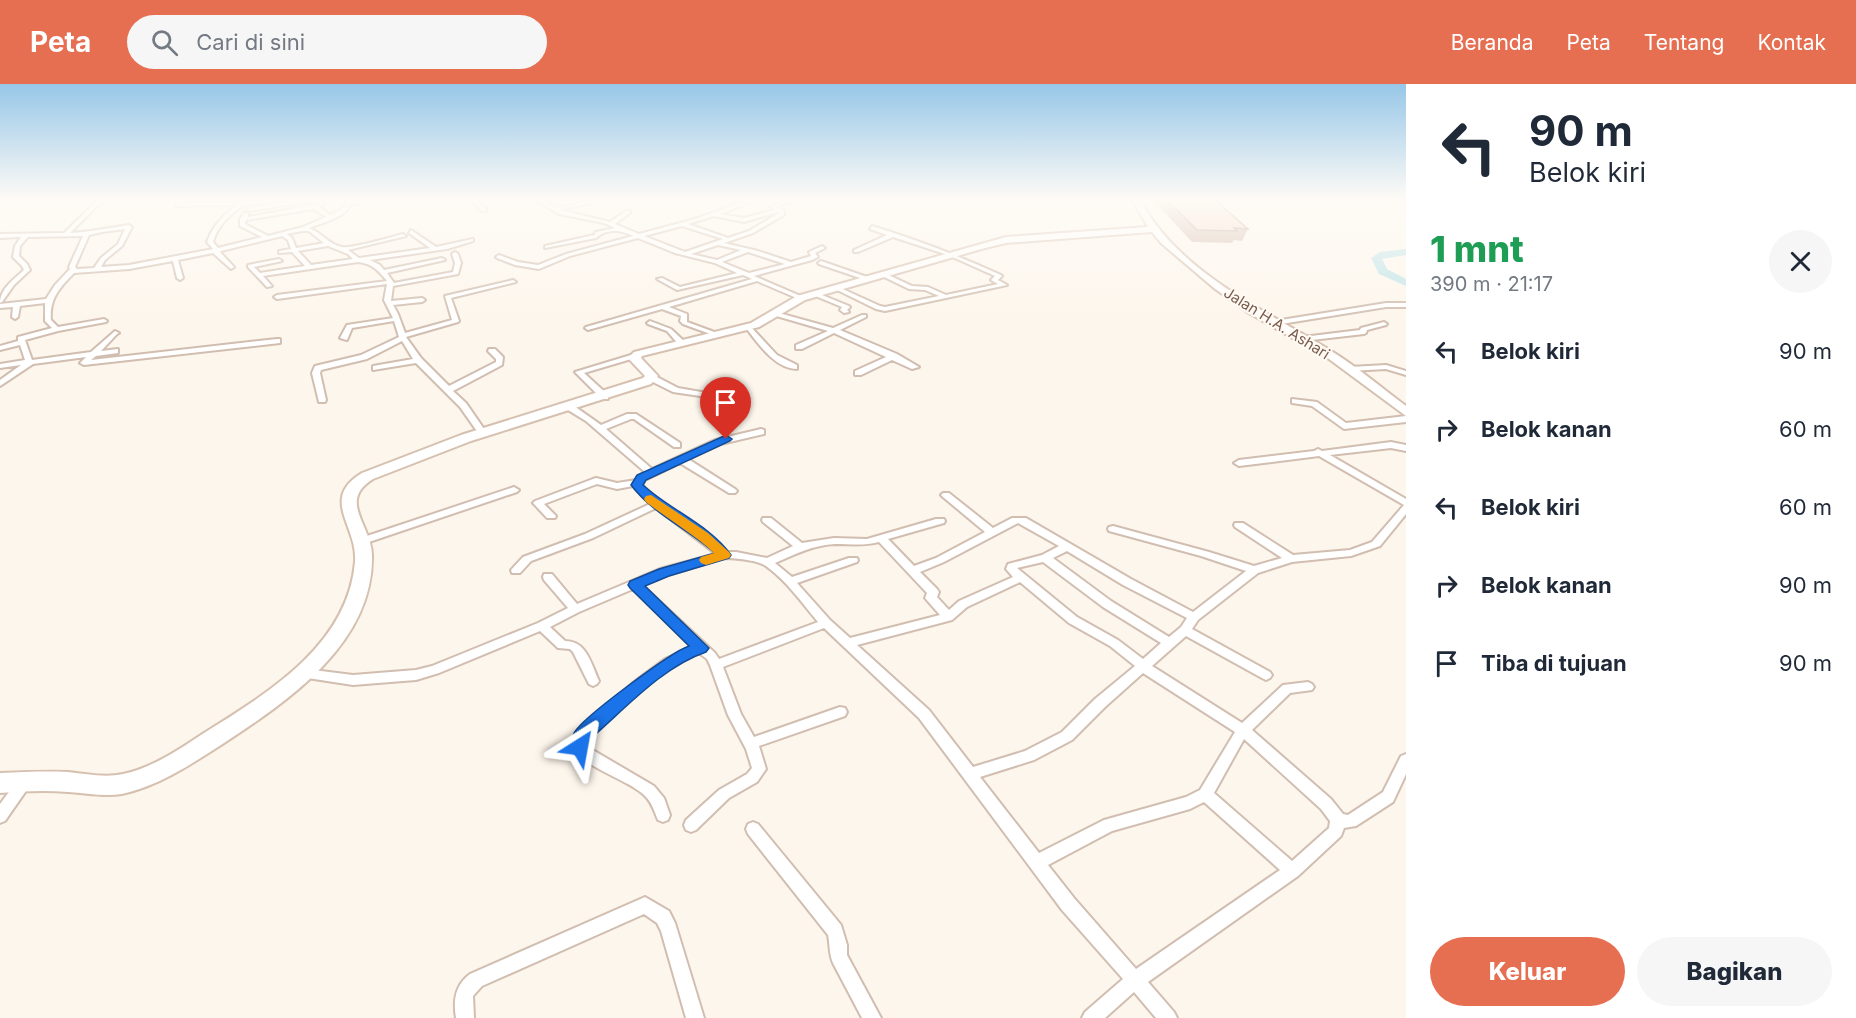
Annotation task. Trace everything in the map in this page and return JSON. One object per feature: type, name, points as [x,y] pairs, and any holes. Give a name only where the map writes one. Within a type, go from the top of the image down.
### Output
[{"type":"street","points":[[0,301],[12,284],[27,270],[16,257],[15,252],[20,242]]},
{"type":"street","points":[[57,329],[48,321],[48,302],[54,290],[73,270],[72,267],[84,242]]},
{"type":"street","points":[[96,270],[103,259],[122,242]]},
{"type":"street","points":[[210,242],[231,267]]},
{"type":"street","points":[[73,270],[137,266],[254,242]]},
{"type":"street","points":[[291,242],[294,250],[310,268]]},
{"type":"street","points":[[326,242],[359,260],[374,263],[388,279],[387,298],[402,337],[418,360],[463,405],[482,432]]},
{"type":"street","points":[[340,250],[381,242]]},
{"type":"street","points":[[425,242],[435,249]]},
{"type":"street","points":[[259,275],[435,249],[465,242]]},
{"type":"street","points":[[547,247],[571,242]]},
{"type":"street","points":[[499,257],[502,260],[536,268],[568,255],[621,242]]},
{"type":"street","points":[[651,242],[685,254],[717,262],[801,298]]},
{"type":"street","points":[[685,254],[721,242]]},
{"type":"street","points":[[856,251],[877,242]]},
{"type":"street","points":[[834,287],[880,309],[1004,285],[994,280],[999,277],[991,272],[915,242]]},
{"type":"street","points":[[605,397],[579,372],[634,357],[642,352],[761,323],[801,298],[1000,242]]},
{"type":"street","name":"Jalan H.A. Ashari","points":[[1166,242],[1222,290],[1350,369],[1406,412]]},
{"type":"street","points":[[717,243],[791,264]]},
{"type":"street","points":[[281,252],[329,244]]},
{"type":"street","points":[[660,279],[678,289],[791,264],[815,257],[811,254],[822,248]]},
{"type":"street","points":[[717,262],[747,250]]},
{"type":"street","points":[[388,279],[456,273],[458,262],[455,254]]},
{"type":"street","points":[[176,259],[180,278]]},
{"type":"street","points":[[277,297],[353,290],[442,260]]},
{"type":"street","points":[[269,286],[251,266],[279,261]]},
{"type":"street","points":[[821,263],[865,278]]},
{"type":"street","points":[[882,274],[911,288],[926,288],[946,298]]},
{"type":"street","points":[[588,328],[759,279]]},
{"type":"street","points":[[322,400],[316,373],[318,368],[364,357],[402,337],[456,321],[447,297],[513,282]]},
{"type":"street","points":[[815,294],[847,307],[843,310],[846,312]]},
{"type":"street","points":[[389,303],[422,300]]},
{"type":"street","points":[[0,306],[48,302]]},
{"type":"street","points":[[15,317],[17,304]]},
{"type":"street","points":[[1275,323],[1386,305],[1406,305]]},
{"type":"street","points":[[661,306],[685,315],[683,321],[685,323],[715,334]]},
{"type":"street","points":[[775,314],[833,330],[915,367]]},
{"type":"street","points":[[799,346],[864,316]]},
{"type":"street","points":[[344,338],[349,326],[397,319]]},
{"type":"street","points":[[30,363],[21,339],[57,329],[104,321]]},
{"type":"street","points":[[650,323],[669,330],[682,343]]},
{"type":"street","points":[[1303,339],[1364,332],[1363,329],[1384,324]]},
{"type":"street","points":[[748,327],[774,357],[794,367]]},
{"type":"street","points":[[115,333],[84,363],[277,341]]},
{"type":"street","points":[[0,348],[22,342]]},
{"type":"street","points":[[0,366],[115,351]]},
{"type":"street","points":[[448,390],[500,363],[500,359],[492,351]]},
{"type":"street","points":[[858,373],[894,356]]},
{"type":"street","points":[[634,357],[652,378],[676,390],[707,395]]},
{"type":"street","points":[[376,368],[418,360]]},
{"type":"street","points":[[0,384],[30,363]]},
{"type":"street","points":[[1350,369],[1386,367],[1405,374]]},
{"type":"street","points":[[0,783],[25,781],[113,784],[194,750],[273,700],[305,674],[350,612],[362,571],[362,541],[349,514],[349,495],[359,482],[434,449],[482,432],[605,397],[652,378]]},
{"type":"street","points":[[1295,401],[1314,404],[1344,426],[1406,419]]},
{"type":"street","points":[[571,408],[600,428],[651,473]]},
{"type":"street","points":[[600,428],[630,416],[636,417],[677,445]]},
{"type":"street","points":[[551,516],[538,503],[596,481],[617,486],[637,483],[651,473],[718,442],[761,432]]},
{"type":"street","points":[[1239,463],[1391,445],[1406,448]]},
{"type":"street","points":[[1317,452],[1406,503]]},
{"type":"street","points":[[682,460],[732,491]]},
{"type":"street","points":[[637,483],[638,487],[657,504],[703,536],[724,555]]},
{"type":"street","points":[[362,541],[514,490]]},
{"type":"street","points":[[945,495],[993,533]]},
{"type":"street","points":[[516,570],[527,559],[589,536],[657,504]]},
{"type":"street","points":[[971,774],[1029,756],[1067,736],[1100,703],[1185,630],[1194,618],[1254,570],[1291,559],[1340,555],[1376,543],[1406,508]]},
{"type":"street","points":[[767,520],[800,547]]},
{"type":"street","points":[[912,571],[940,560],[1016,520],[1022,520],[1127,582],[1194,618]]},
{"type":"street","points":[[768,562],[800,547],[823,542],[861,543],[940,521]]},
{"type":"street","points":[[1239,525],[1291,559]]},
{"type":"street","points":[[1113,530],[1205,554],[1254,570]]},
{"type":"street","points":[[881,538],[933,592],[931,598],[948,617]]},
{"type":"street","points":[[1068,546],[1045,558],[1012,566],[1013,572],[1042,593],[1070,618],[1114,643],[1144,667],[1244,730],[1326,804],[1342,822],[1350,821],[1388,797],[1406,760]]},
{"type":"street","points":[[305,674],[353,680],[416,675],[435,670],[542,626],[574,609],[664,572],[724,555],[736,555],[768,562],[790,582],[826,624],[918,708],[971,774],[1068,904],[1168,1018]]},
{"type":"street","points":[[1045,558],[1107,604],[1170,643]]},
{"type":"street","points":[[790,582],[853,560]]},
{"type":"street","points":[[548,577],[574,609]]},
{"type":"street","points":[[848,643],[948,617],[963,604],[1020,578]]},
{"type":"street","points":[[635,585],[711,656],[735,715],[758,760],[757,773],[724,794],[691,825]]},
{"type":"street","points":[[716,665],[826,624]]},
{"type":"street","points":[[542,626],[561,645],[572,645],[578,649],[593,681]]},
{"type":"street","points":[[1185,630],[1266,675]]},
{"type":"street","points":[[663,815],[659,803],[649,790],[586,753],[580,747],[580,741],[582,736],[646,680],[684,654],[701,648]]},
{"type":"street","points":[[1037,862],[1109,825],[1190,803],[1205,794],[1244,730],[1287,688],[1308,687]]},
{"type":"street","points":[[750,744],[840,712]]},
{"type":"street","points":[[0,816],[25,781]]},
{"type":"street","points":[[1205,794],[1292,871]]},
{"type":"street","points":[[1091,1018],[1135,980],[1292,871],[1336,831],[1338,819]]},
{"type":"street","points":[[753,829],[835,931],[839,945],[839,957],[872,1018]]},
{"type":"street","points":[[465,1018],[463,1000],[465,991],[476,980],[645,905],[663,917],[666,923],[695,1018]]},
{"type":"waterway","points":[[1406,252],[1384,254],[1376,258],[1383,271],[1406,283]]},
{"type":"slow traffic","points":[[651,499],[674,518],[703,536],[724,555],[706,560]]},
{"type":"route","points":[[580,747],[582,736],[646,680],[684,654],[701,648],[635,585],[664,572],[724,555],[703,536],[674,518],[647,496],[637,483],[642,478],[726,439]]}]
